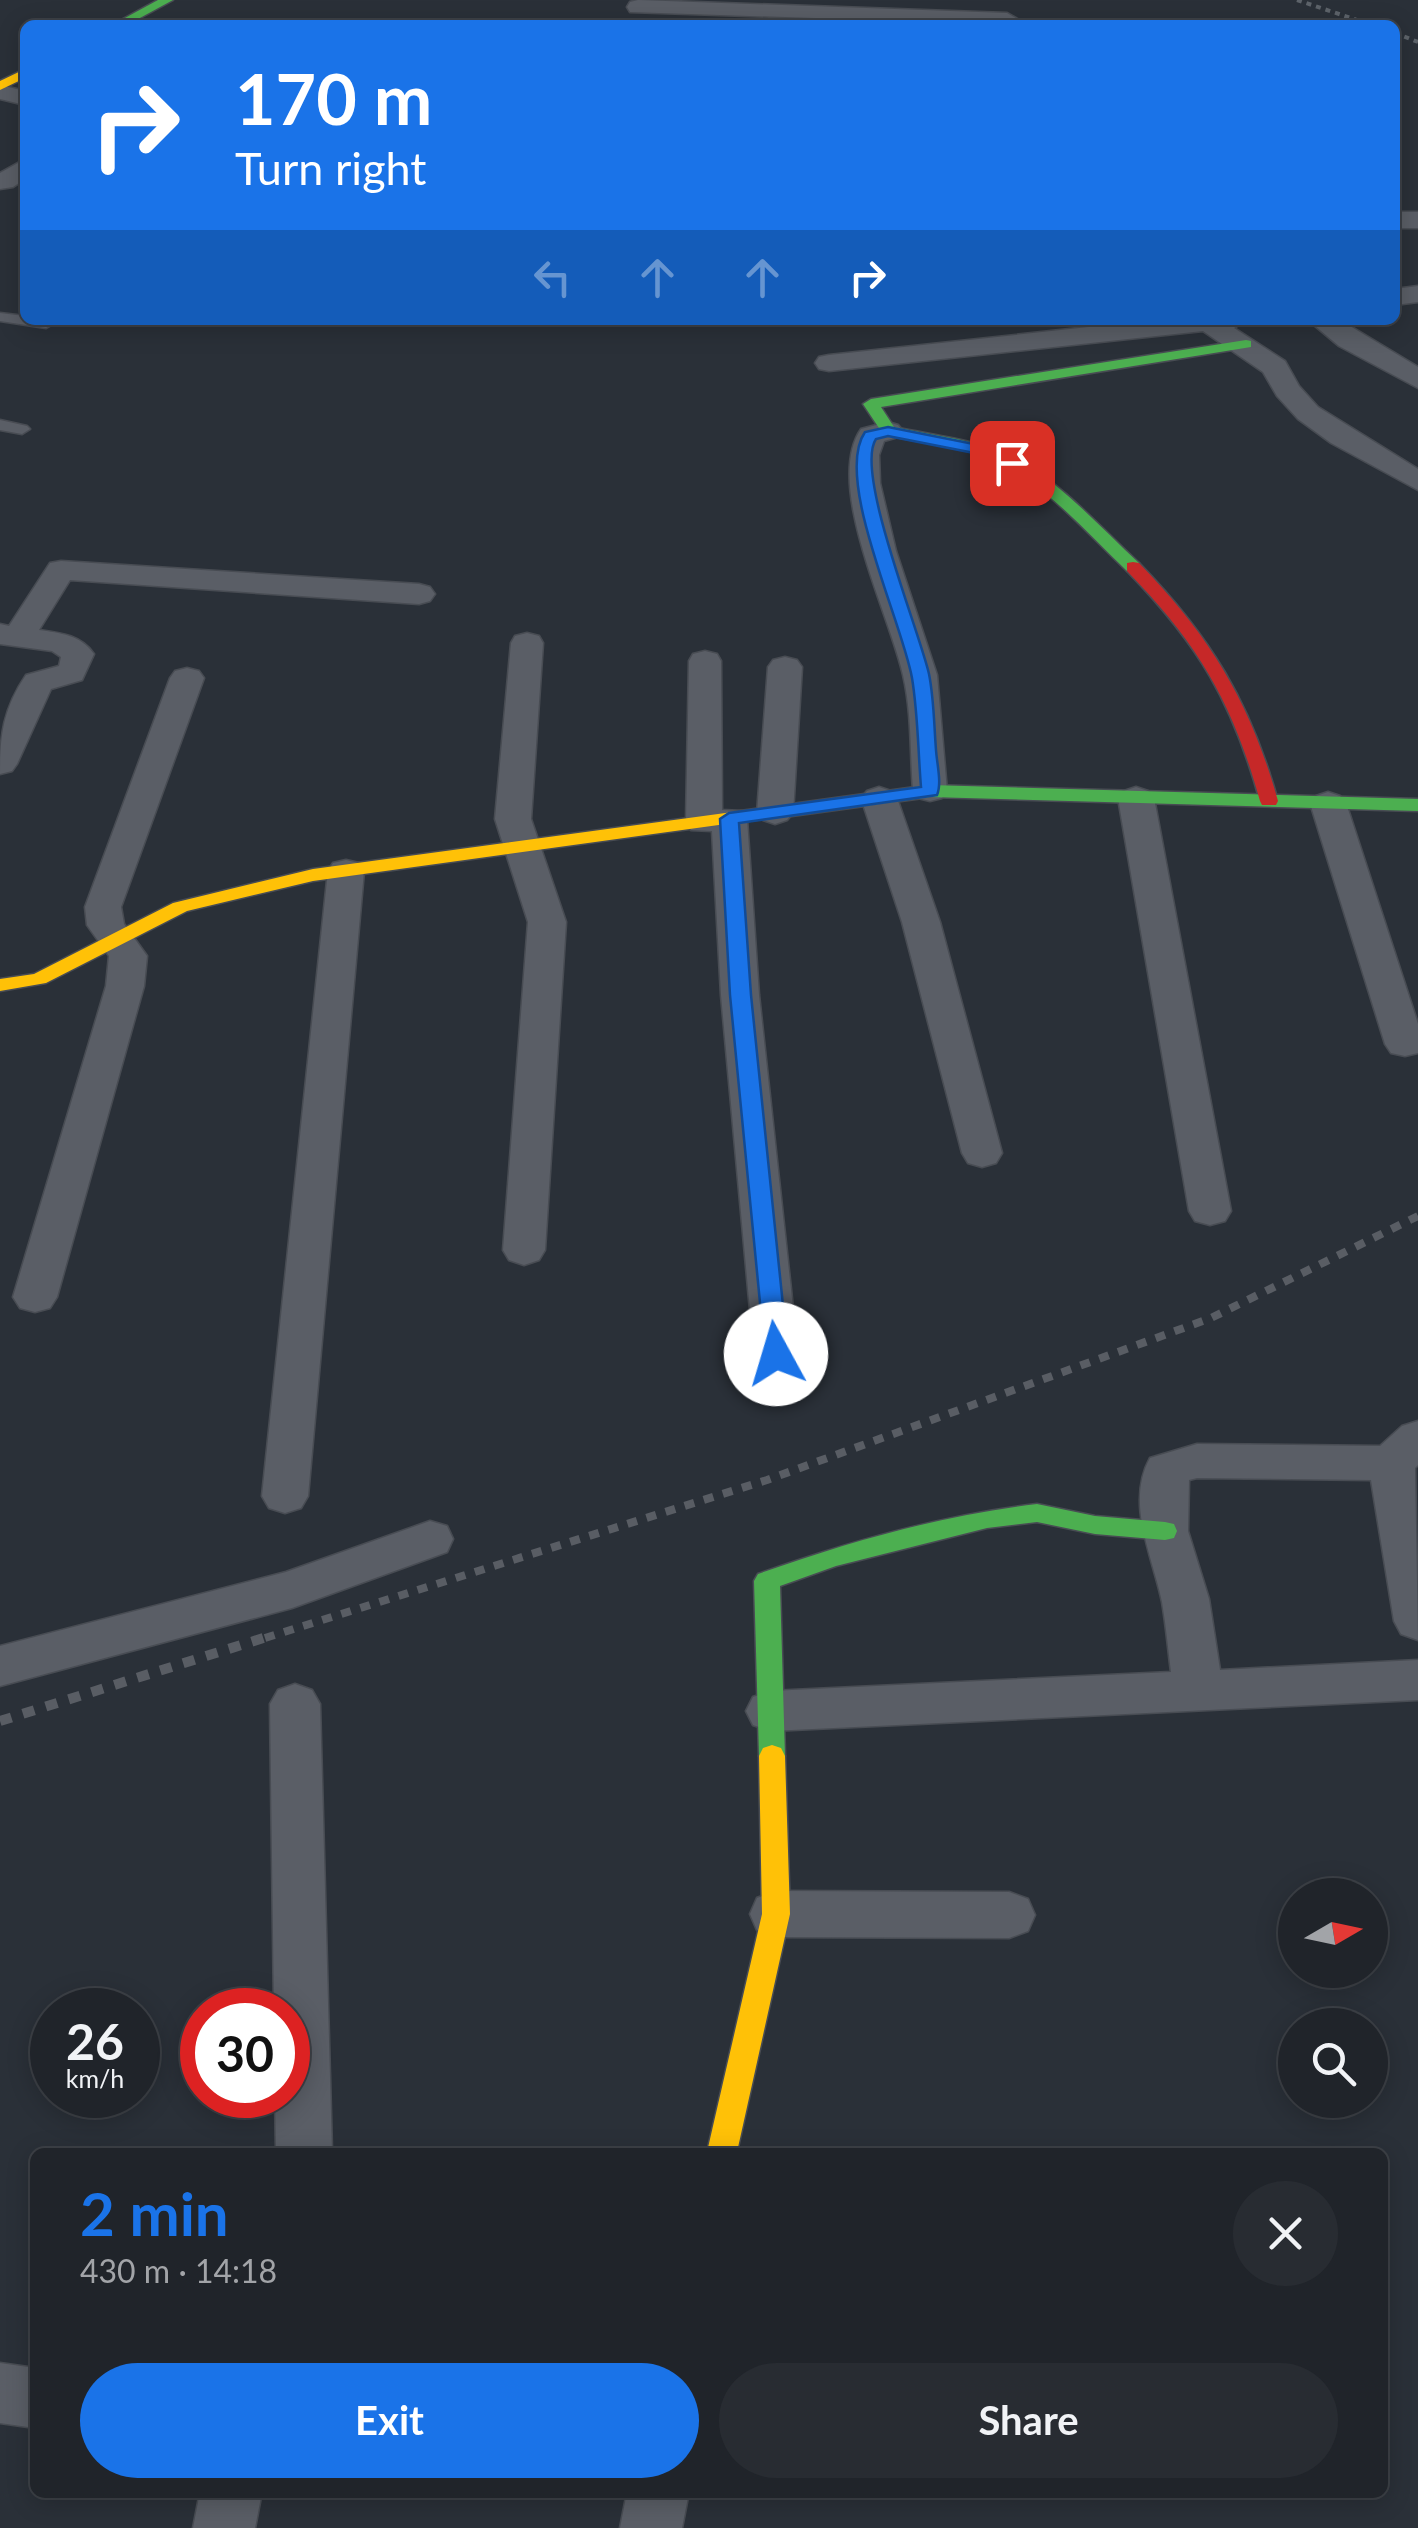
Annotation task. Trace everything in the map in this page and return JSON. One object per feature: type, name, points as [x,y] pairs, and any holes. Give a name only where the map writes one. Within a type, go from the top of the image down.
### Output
[{"type":"street","points":[[128,20],[167,0]]},
{"type":"street","points":[[636,11],[675,17],[888,13],[1007,20]]},
{"type":"street","points":[[1329,325],[1358,346],[1418,378]]},
{"type":"street","points":[[829,363],[1223,327],[1275,367],[1287,390],[1308,413],[1341,437],[1418,481]]},
{"type":"street","points":[[888,431],[871,404],[1223,327]]},
{"type":"street","points":[[1358,346],[1398,342]]},
{"type":"street","points":[[930,792],[921,680],[910,632],[878,540],[863,474],[864,445],[871,435],[888,431],[983,450],[1012,463],[1042,482],[1137,571],[1198,634],[1229,679],[1259,754],[1269,801]]},
{"type":"street","points":[[0,764],[38,682],[69,677],[77,669],[78,654],[60,644],[10,634],[60,570],[419,594]]},
{"type":"street","points":[[524,1250],[547,922],[512,819],[527,643]]},
{"type":"street","points":[[705,661],[717,820],[740,995],[776,1354]]},
{"type":"street","points":[[774,812],[785,667]]},
{"type":"street","points":[[35,1297],[125,986],[128,956],[114,940],[103,907],[187,678]]},
{"type":"street","points":[[0,986],[39,978],[180,907],[346,871],[880,798],[930,792],[1328,803],[1416,810]]},
{"type":"street","points":[[880,798],[921,922],[982,1153]]},
{"type":"street","points":[[1136,798],[1210,1211]]},
{"type":"street","points":[[1328,803],[1405,1044]]},
{"type":"street","points":[[285,1496],[346,871]]},
{"type":"street","points":[[1198,1692],[1184,1599],[1165,1531],[1166,1470],[1198,1460],[1404,1450],[1418,1620]]},
{"type":"street","points":[[723,2148],[776,1914],[766,1581],[833,1557],[1004,1517],[1037,1513],[1165,1531]]},
{"type":"street","points":[[0,1666],[292,1589],[430,1539]]},
{"type":"street","points":[[771,1710],[1418,1680]]},
{"type":"street","points":[[295,1704],[304,2148]]},
{"type":"street","points":[[776,1914],[1009,1915]]},
{"type":"street","points":[[0,2393],[30,2397]]},
{"type":"street","points":[[224,2528],[231,2498]]},
{"type":"street","points":[[651,2528],[657,2498]]},
{"type":"lane","points":[[0,425],[22,429]]},
{"type":"path","points":[[1297,0],[1357,20]]},
{"type":"railway","points":[[265,1638],[767,1480],[1211,1318],[1418,1216]]},
{"type":"railway","points":[[0,1721],[273,1635]]},
{"type":"traffic: fast","points":[[128,20],[167,0]]},
{"type":"traffic: fast","points":[[1133,567],[1046,486],[1013,463],[967,447],[888,431],[871,404],[1246,344]]},
{"type":"traffic: fast","points":[[770,813],[930,791],[1418,805]]},
{"type":"traffic: fast","points":[[772,1756],[767,1581],[833,1557],[987,1519],[1037,1513],[1095,1525],[1165,1531]]},
{"type":"traffic: slow","points":[[0,86],[20,76]]},
{"type":"traffic: slow","points":[[0,985],[39,979],[180,907],[313,875],[770,813]]},
{"type":"traffic: slow","points":[[723,2148],[776,1914],[772,1756]]},
{"type":"traffic: jam","points":[[1133,567],[1183,621],[1220,673],[1247,731],[1269,801]]},
{"type":"route","points":[[776,1354],[740,995],[729,819],[930,792],[921,680],[910,632],[878,540],[863,474],[864,445],[871,435],[888,431],[983,450],[1012,463]]}]
